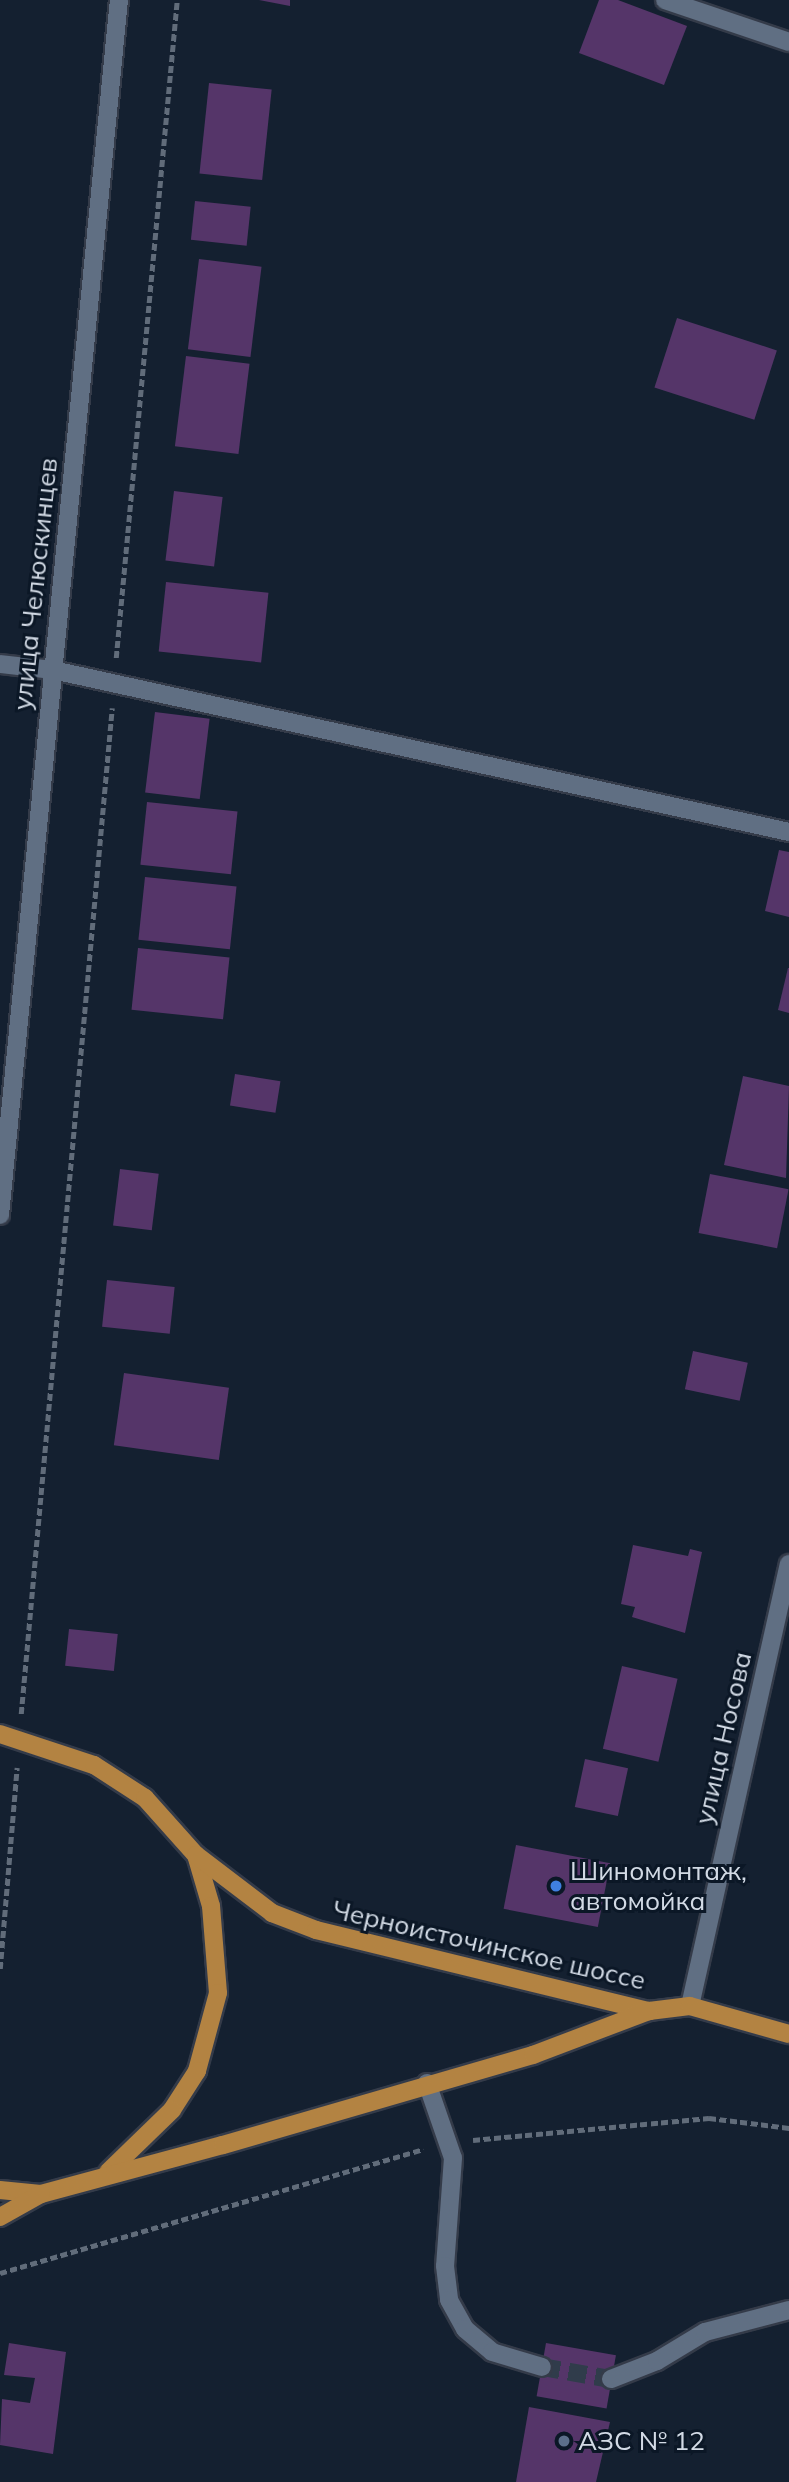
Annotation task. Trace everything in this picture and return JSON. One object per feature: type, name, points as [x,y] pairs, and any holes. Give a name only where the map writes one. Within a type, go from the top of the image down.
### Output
[{"type":"main road","name":"Черноисточинское шоссе","points":[[0,1734],[94,1765],[135,1791],[196,1855],[272,1913],[316,1930],[649,2011],[690,2006],[789,2034]]},
{"type":"main road","points":[[106,2174],[172,2110],[197,2071],[211,2032],[218,1993],[217,1947],[196,1855]]},
{"type":"main road","points":[[0,2217],[41,2194],[106,2174],[223,2145],[427,2083],[533,2055],[649,2011]]},
{"type":"main road","points":[[0,2190],[41,2194]]},
{"type":"street","name":"улица Челюскинцев","points":[[0,1215],[119,0]]},
{"type":"street","points":[[665,0],[789,42]]},
{"type":"street","points":[[0,664],[53,670],[789,832]]},
{"type":"street","name":"улица Носова","points":[[690,2006],[789,1564]]},
{"type":"street","points":[[427,2083],[453,2158],[445,2266],[449,2300],[465,2329],[492,2352],[542,2367]]},
{"type":"street","points":[[611,2379],[657,2361],[705,2332],[789,2310]]},
{"type":"path","points":[[0,1969],[177,0]]},
{"type":"path","points":[[0,2273],[448,2142],[709,2118],[789,2128]]},
{"type":"building","points":[[259,0],[290,0],[290,6]]},
{"type":"building","points":[[599,0],[618,0],[687,26],[664,85],[579,53]]},
{"type":"building","points":[[209,83],[272,90],[262,180],[199,174]]},
{"type":"building","points":[[195,201],[251,207],[247,246],[191,240]]},
{"type":"building","points":[[199,259],[262,267],[250,357],[188,349]]},
{"type":"building","points":[[677,318],[777,350],[754,420],[654,387]]},
{"type":"building","points":[[186,356],[250,364],[238,454],[175,446]]},
{"type":"building","points":[[174,491],[223,497],[214,566],[165,560]]},
{"type":"building","points":[[166,582],[268,593],[261,662],[159,652]]},
{"type":"building","points":[[155,712],[210,719],[200,799],[145,792]]},
{"type":"building","points":[[147,802],[238,812],[231,874],[140,865]]},
{"type":"building","points":[[779,850],[789,852],[789,917],[765,911]]},
{"type":"building","points":[[145,877],[236,887],[230,949],[138,940]]},
{"type":"building","points":[[138,948],[229,958],[223,1019],[132,1010]]},
{"type":"building","points":[[789,968],[789,1013],[778,1010]]},
{"type":"building","points":[[235,1074],[280,1081],[275,1113],[230,1106]]},
{"type":"building","points":[[743,1076],[789,1086],[786,1178],[724,1165]]},
{"type":"building","points":[[120,1169],[159,1174],[152,1230],[113,1226]]},
{"type":"building","points":[[710,1174],[789,1189],[777,1248],[699,1233]]},
{"type":"building","points":[[107,1280],[175,1287],[170,1334],[102,1327]]},
{"type":"building","points":[[693,1351],[748,1363],[740,1401],[685,1389]]},
{"type":"building","points":[[124,1373],[229,1388],[219,1460],[114,1445]]},
{"type":"building","points":[[633,1545],[688,1556],[690,1549],[702,1552],[685,1633],[632,1617],[635,1607],[621,1604]]},
{"type":"building","points":[[69,1629],[118,1634],[114,1671],[65,1666]]},
{"type":"building","points":[[622,1666],[678,1679],[658,1762],[603,1749]]},
{"type":"building","points":[[585,1759],[628,1768],[618,1816],[575,1807]]},
{"type":"building","name":"Шиномонтаж, автомойка","points":[[516,1845],[610,1863],[598,1927],[504,1909]]},
{"type":"building","points":[[9,2343],[66,2352],[53,2454],[0,2445],[2,2399],[30,2403],[35,2378],[4,2375]]},
{"type":"building","points":[[546,2343],[616,2355],[607,2409],[537,2396]]},
{"type":"building","points":[[529,2407],[610,2422],[596,2482],[516,2482]]},
{"type":"tunnel","points":[[542,2367],[611,2379]]},
{"type":"place","name":"Шиномонтаж, автомойка","points":[[556,1886]]},
{"type":"place","name":"АЗС № 12","points":[[564,2441]]}]
